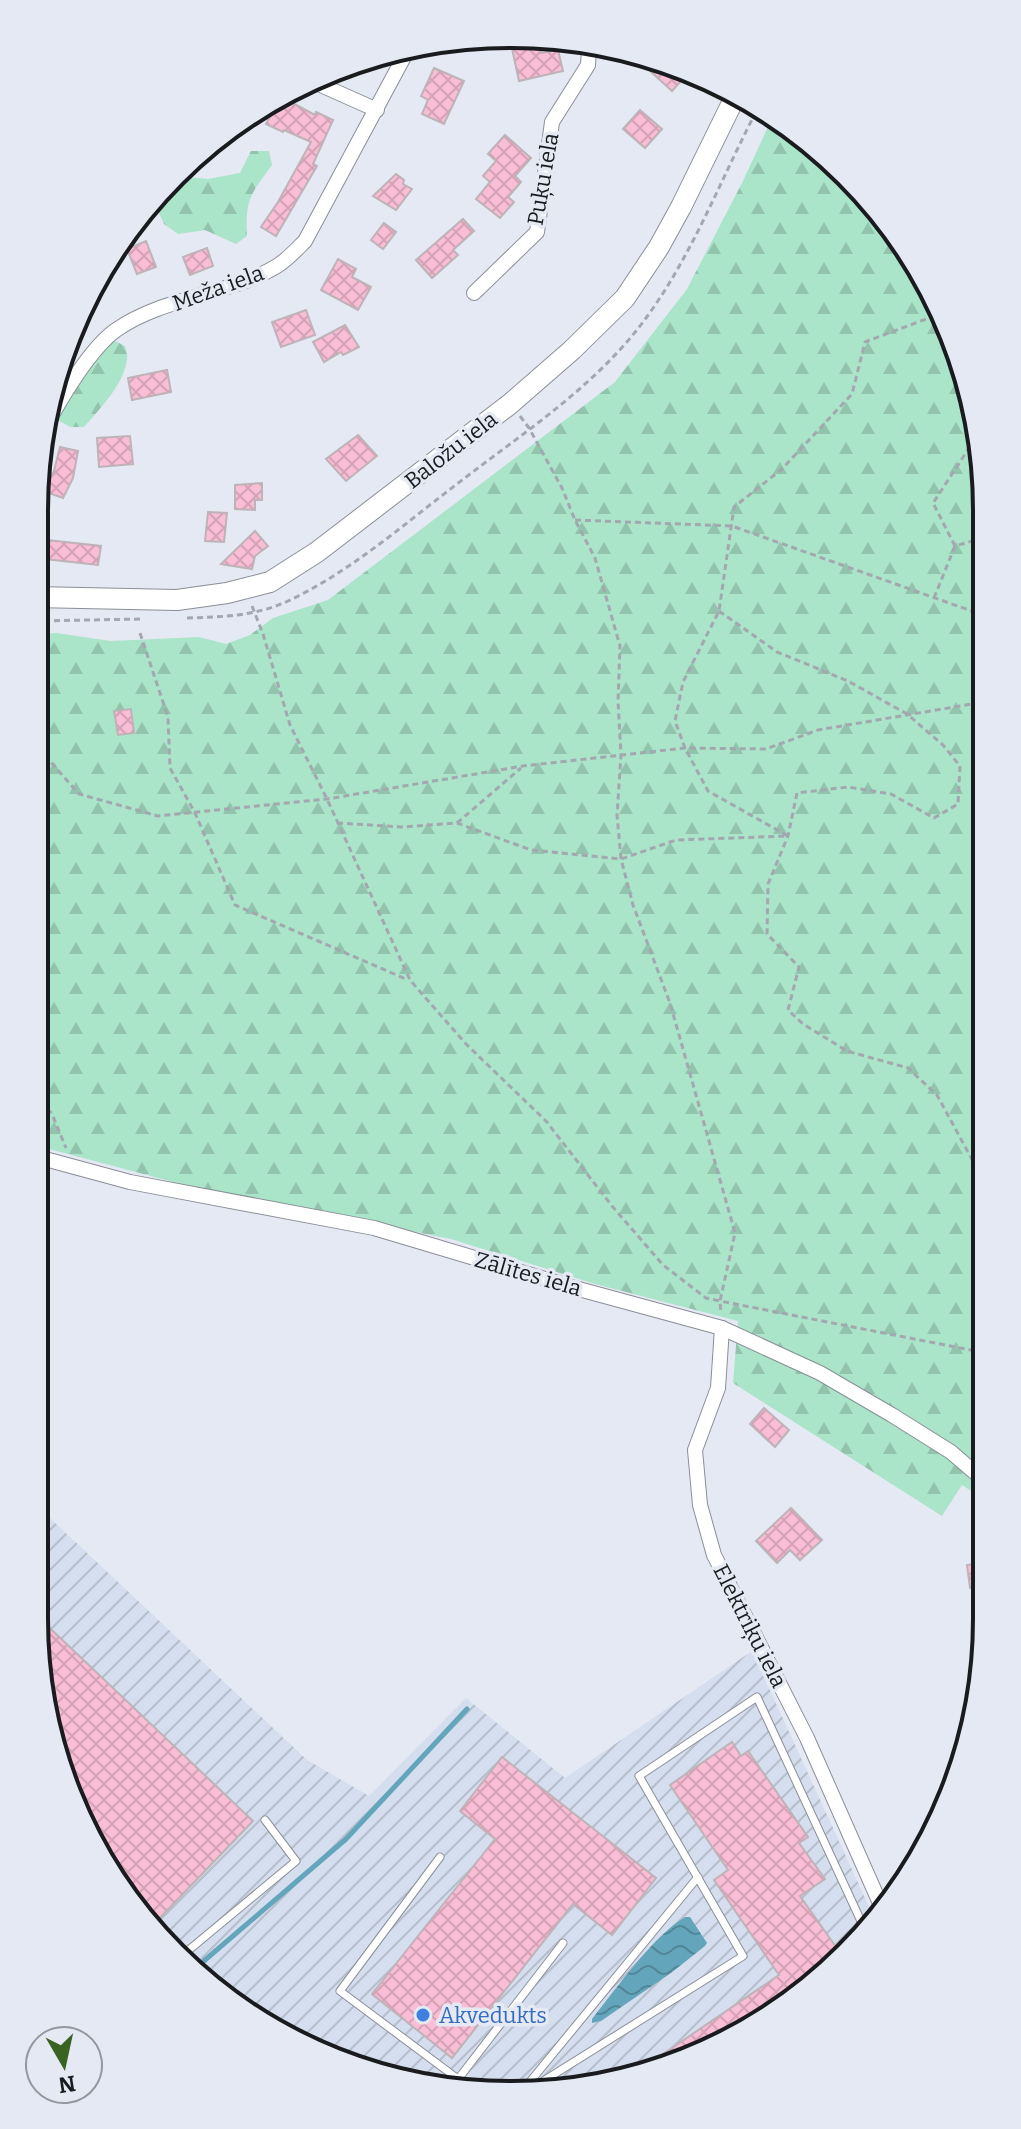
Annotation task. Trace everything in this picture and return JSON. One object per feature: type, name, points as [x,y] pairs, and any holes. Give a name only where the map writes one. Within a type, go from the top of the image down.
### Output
[{"type":"main road","name":"Baložu iela","points":[[48,597],[177,600],[227,593],[270,582],[317,552],[510,404],[625,298],[681,207],[731,104]]},
{"type":"street","name":"Puķu iela","points":[[474,293],[537,232],[552,122],[588,65],[589,55]]},
{"type":"street","name":"Meža iela","points":[[63,396],[99,347],[115,331],[139,317],[258,277],[292,254],[305,241],[402,61]]},
{"type":"street","points":[[325,87],[377,110]]},
{"type":"street","name":"Zālītes iela","points":[[48,1160],[130,1182],[374,1228],[722,1328],[820,1373],[951,1452],[973,1471]]},
{"type":"street","name":"Elektriķu iela","points":[[722,1328],[718,1388],[695,1450],[703,1517],[714,1555],[807,1738],[878,1899]]},
{"type":"lane","points":[[544,2080],[743,1956],[639,1776],[757,1697],[860,1920]]},
{"type":"lane","points":[[188,1951],[296,1861],[265,1820]]},
{"type":"lane","points":[[440,1857],[340,1991],[456,2078]]},
{"type":"lane","points":[[535,2080],[698,1877]]},
{"type":"lane","points":[[459,2078],[563,1943]]},
{"type":"path","points":[[788,836],[708,791],[685,748],[675,721],[683,682],[719,611],[734,507],[782,469],[852,394],[865,342],[930,317]]},
{"type":"path","points":[[510,404],[529,428],[595,558],[620,646],[618,701],[621,755],[617,815],[621,859],[633,905],[670,1003],[735,1233],[720,1301],[722,1328]]},
{"type":"path","points":[[934,598],[955,546],[933,503],[969,449]]},
{"type":"path","points":[[575,520],[732,526],[973,612]]},
{"type":"path","points":[[955,546],[973,541]]},
{"type":"path","points":[[245,588],[263,634],[290,725],[410,980],[466,1044],[546,1121],[663,1265],[706,1298],[973,1350]]},
{"type":"path","points":[[719,611],[777,652],[848,681],[907,714],[943,745],[960,766],[958,804],[934,818],[891,794],[848,787],[797,793],[788,836],[768,884],[767,934],[799,967],[788,1010],[803,1024],[847,1051],[908,1068],[937,1095],[973,1161]]},
{"type":"path","points":[[140,633],[168,717],[170,768],[195,813],[235,905],[410,980]]},
{"type":"path","points":[[48,759],[79,794],[158,816],[327,799],[523,766],[621,755],[685,748],[766,749],[818,730],[973,704]]},
{"type":"path","points":[[457,823],[523,766]]},
{"type":"path","points":[[337,823],[402,827],[457,823],[531,850],[621,859],[676,840],[788,836]]},
{"type":"path","points":[[48,1110],[74,1167]]},
{"type":"shaded area","points":[[48,1516],[307,1760],[369,1796],[466,1698],[565,1778],[752,1651],[870,1909],[838,1946],[792,1985],[742,2019],[687,2046],[601,2072],[541,2080],[480,2080],[420,2072],[334,2046],[254,2003],[183,1946],[126,1875],[83,1795],[57,1709],[49,1649]]},
{"type":"green space","points":[[768,127],[838,183],[858,206],[911,279],[938,334],[957,391],[969,450],[973,510],[973,1492],[962,1485],[942,1516],[733,1383],[738,1321],[595,1284],[451,1239],[200,1189],[48,1149],[48,634],[111,641],[199,637],[226,644],[250,635],[273,618],[328,600],[615,382],[687,289]]},
{"type":"green space","points":[[251,151],[269,151],[272,165],[248,204],[247,236],[236,244],[205,230],[178,234],[164,224],[158,212],[190,177],[208,179],[240,173]]},
{"type":"green space","points":[[113,340],[125,346],[125,368],[110,396],[84,427],[70,427],[57,420],[58,416],[94,362]]},
{"type":"water","points":[[685,1917],[690,1917],[707,1943],[705,1946],[601,2021],[592,2023],[592,2019],[648,1950]]},
{"type":"building","points":[[512,48],[540,49],[541,53],[558,51],[563,71],[519,81]]},
{"type":"building","points":[[434,68],[464,81],[444,124],[422,114],[428,100],[421,96]]},
{"type":"building","points":[[649,70],[681,81],[672,91]]},
{"type":"building","points":[[292,103],[333,120],[313,164],[317,166],[276,236],[261,227],[311,142],[266,124],[270,116]]},
{"type":"building","points":[[640,110],[662,129],[645,148],[623,129]]},
{"type":"building","points":[[505,135],[531,158],[515,176],[521,182],[508,197],[514,202],[500,218],[476,199],[490,182],[483,176],[496,161],[488,154]]},
{"type":"building","points":[[396,174],[404,180],[403,184],[412,189],[396,210],[373,196]]},
{"type":"building","points":[[463,219],[474,231],[453,250],[458,255],[432,278],[416,260]]},
{"type":"building","points":[[384,223],[396,232],[383,249],[371,240]]},
{"type":"building","points":[[146,241],[156,267],[137,274],[128,251]]},
{"type":"building","points":[[207,248],[213,266],[190,275],[183,257]]},
{"type":"building","points":[[338,259],[356,269],[352,277],[371,287],[358,310],[321,290]]},
{"type":"building","points":[[306,310],[315,335],[281,347],[272,322]]},
{"type":"building","points":[[345,325],[359,347],[343,355],[341,352],[324,362],[313,342]]},
{"type":"building","points":[[167,370],[171,392],[132,400],[128,378]]},
{"type":"building","points":[[358,435],[377,456],[346,481],[326,459]]},
{"type":"building","points":[[130,436],[133,464],[99,467],[97,438]]},
{"type":"building","points":[[60,447],[78,451],[73,478],[63,498],[49,493],[49,480]]},
{"type":"building","points":[[262,483],[262,500],[255,500],[255,510],[235,509],[235,485]]},
{"type":"building","points":[[208,512],[227,513],[224,542],[205,541]]},
{"type":"building","points":[[255,531],[268,546],[255,556],[252,569],[221,564]]},
{"type":"building","points":[[48,540],[101,546],[98,565],[48,559]]},
{"type":"building","points":[[131,709],[134,733],[118,735],[114,711]]},
{"type":"building","points":[[764,1408],[789,1430],[775,1447],[750,1424]]},
{"type":"building","points":[[791,1508],[822,1540],[800,1560],[790,1550],[777,1563],[756,1541]]},
{"type":"building","points":[[973,1564],[973,1588],[970,1588],[967,1565]]},
{"type":"building","points":[[48,1627],[253,1821],[159,1918],[110,1850],[83,1795],[57,1709]]},
{"type":"building","points":[[732,1742],[741,1756],[748,1751],[808,1837],[799,1843],[825,1879],[800,1896],[836,1947],[792,1985],[742,2019],[662,2055],[779,1975],[714,1880],[728,1870],[670,1785]]},
{"type":"building","points":[[502,1757],[656,1878],[612,1935],[573,1904],[452,2058],[372,1994],[495,1839],[460,1811]]},
{"type":"waterway","points":[[202,1963],[346,1839],[467,1709]]},
{"type":"place","name":"Akvedukts","points":[[423,2015]]}]
